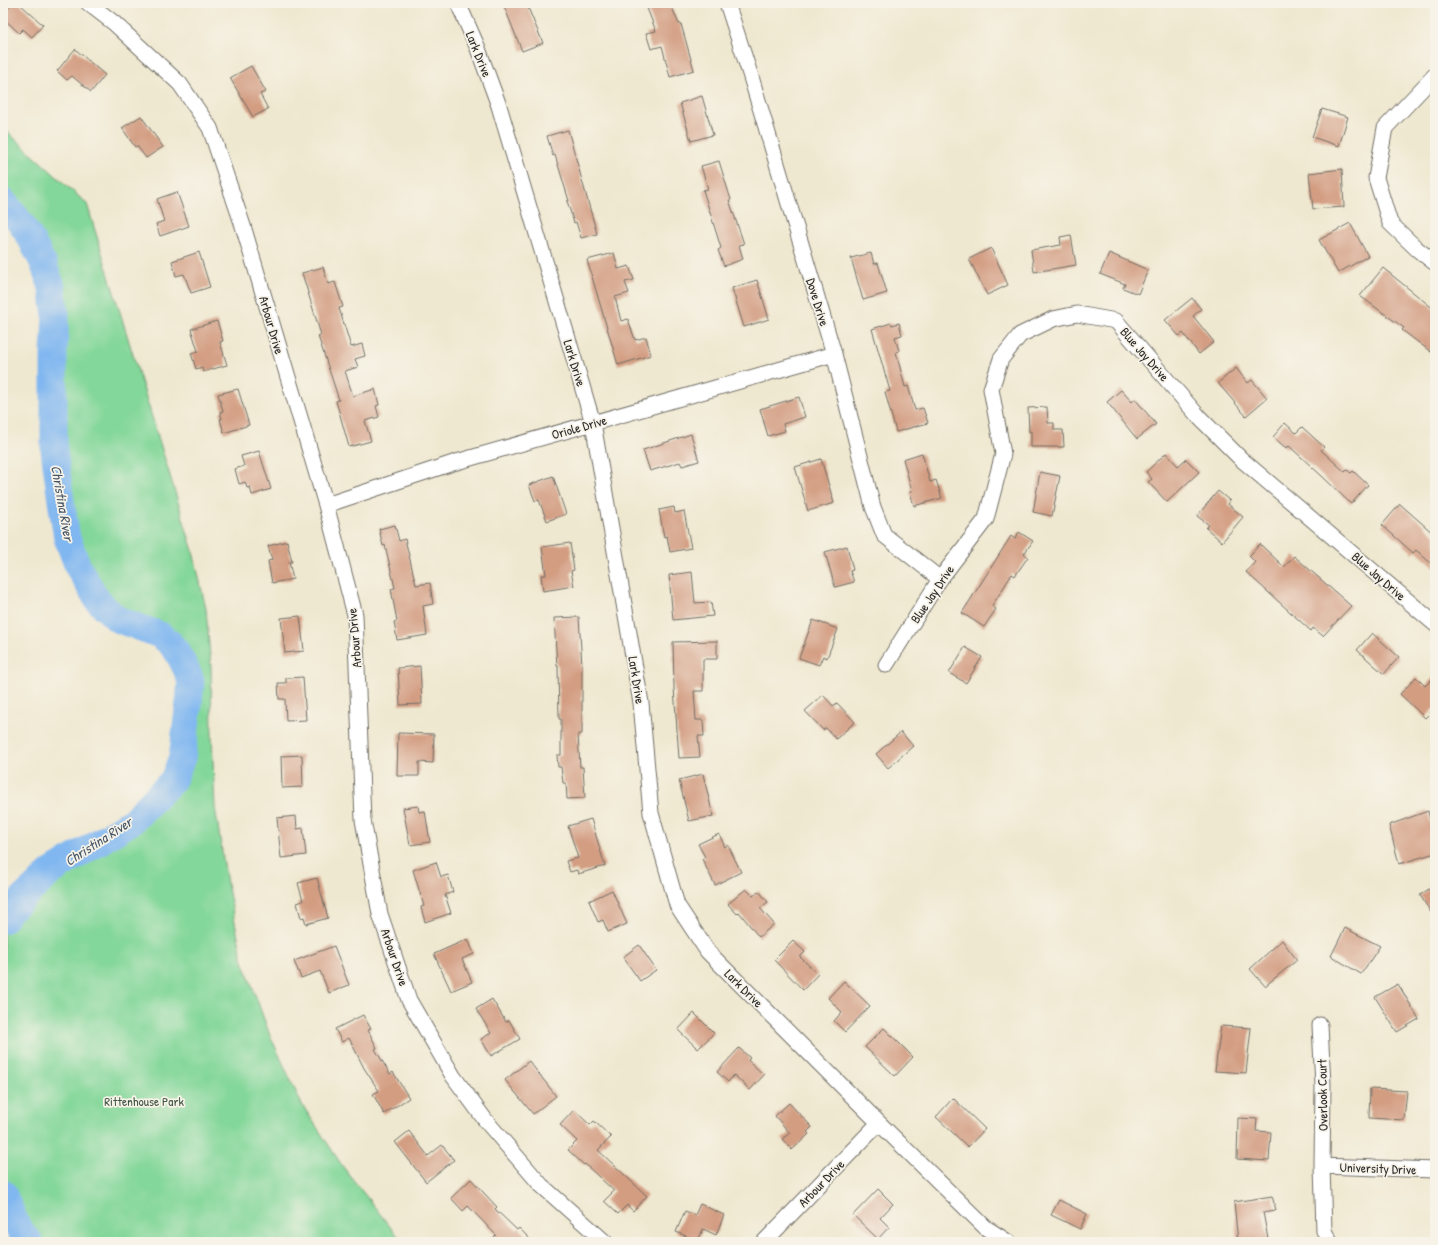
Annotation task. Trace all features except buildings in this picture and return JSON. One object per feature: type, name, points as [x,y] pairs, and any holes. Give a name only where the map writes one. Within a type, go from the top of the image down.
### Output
[{"type":"street","name":"Arbour Drive","points":[[88,3],[114,24],[180,84],[210,128],[243,226],[326,505],[355,615],[363,820],[380,914],[409,1000],[453,1076],[486,1121],[541,1185],[605,1242]]},
{"type":"street","name":"Lark Drive","points":[[458,3],[477,46],[499,106],[593,423],[641,703],[651,813],[677,905],[708,952],[986,1228],[1008,1242]]},
{"type":"street","name":"Dove Drive","points":[[727,3],[751,77],[834,354],[874,507],[884,534],[940,579]]},
{"type":"street","points":[[1435,75],[1385,128],[1376,178],[1390,223],[1417,249],[1435,263]]},
{"type":"street","name":"Blue Jay Drive","points":[[886,665],[940,579],[986,519],[1003,454],[991,389],[1001,359],[1020,335],[1053,319],[1077,314],[1116,321],[1199,417],[1241,459],[1435,624]]},
{"type":"street","name":"Oriole Drive","points":[[326,505],[453,463],[834,354]]},
{"type":"street","name":"Overlook Court","points":[[1320,1025],[1324,1085],[1322,1166],[1324,1231],[1330,1242]]},
{"type":"street","name":"Arbour Drive","points":[[764,1242],[879,1123]]},
{"type":"street","name":"University Drive","points":[[1322,1166],[1435,1170]]},
{"type":"green space","name":"Rittenhouse Park","points":[[3,128],[87,204],[193,551],[206,609],[211,668],[215,807],[227,883],[243,961],[269,1033],[301,1103],[343,1167],[403,1242],[34,1242],[18,1228],[3,1177],[3,933],[12,908],[51,872],[132,821],[173,780],[182,758],[191,681],[178,653],[169,642],[160,635],[117,619],[98,601],[78,567],[67,538],[54,450],[54,352],[56,315],[52,287],[43,263],[32,241],[21,223],[3,201]]},
{"type":"waterway","name":"Christina River","points":[[3,201],[21,223],[32,241],[43,263],[52,287],[56,315],[54,352],[54,450],[67,538],[78,567],[98,601],[117,619],[160,635],[169,642],[178,653],[191,681],[182,758],[173,780],[132,821],[51,872],[12,908],[3,920]]},
{"type":"waterway","name":"Christina River","points":[[3,1193],[18,1228],[30,1242]]}]
